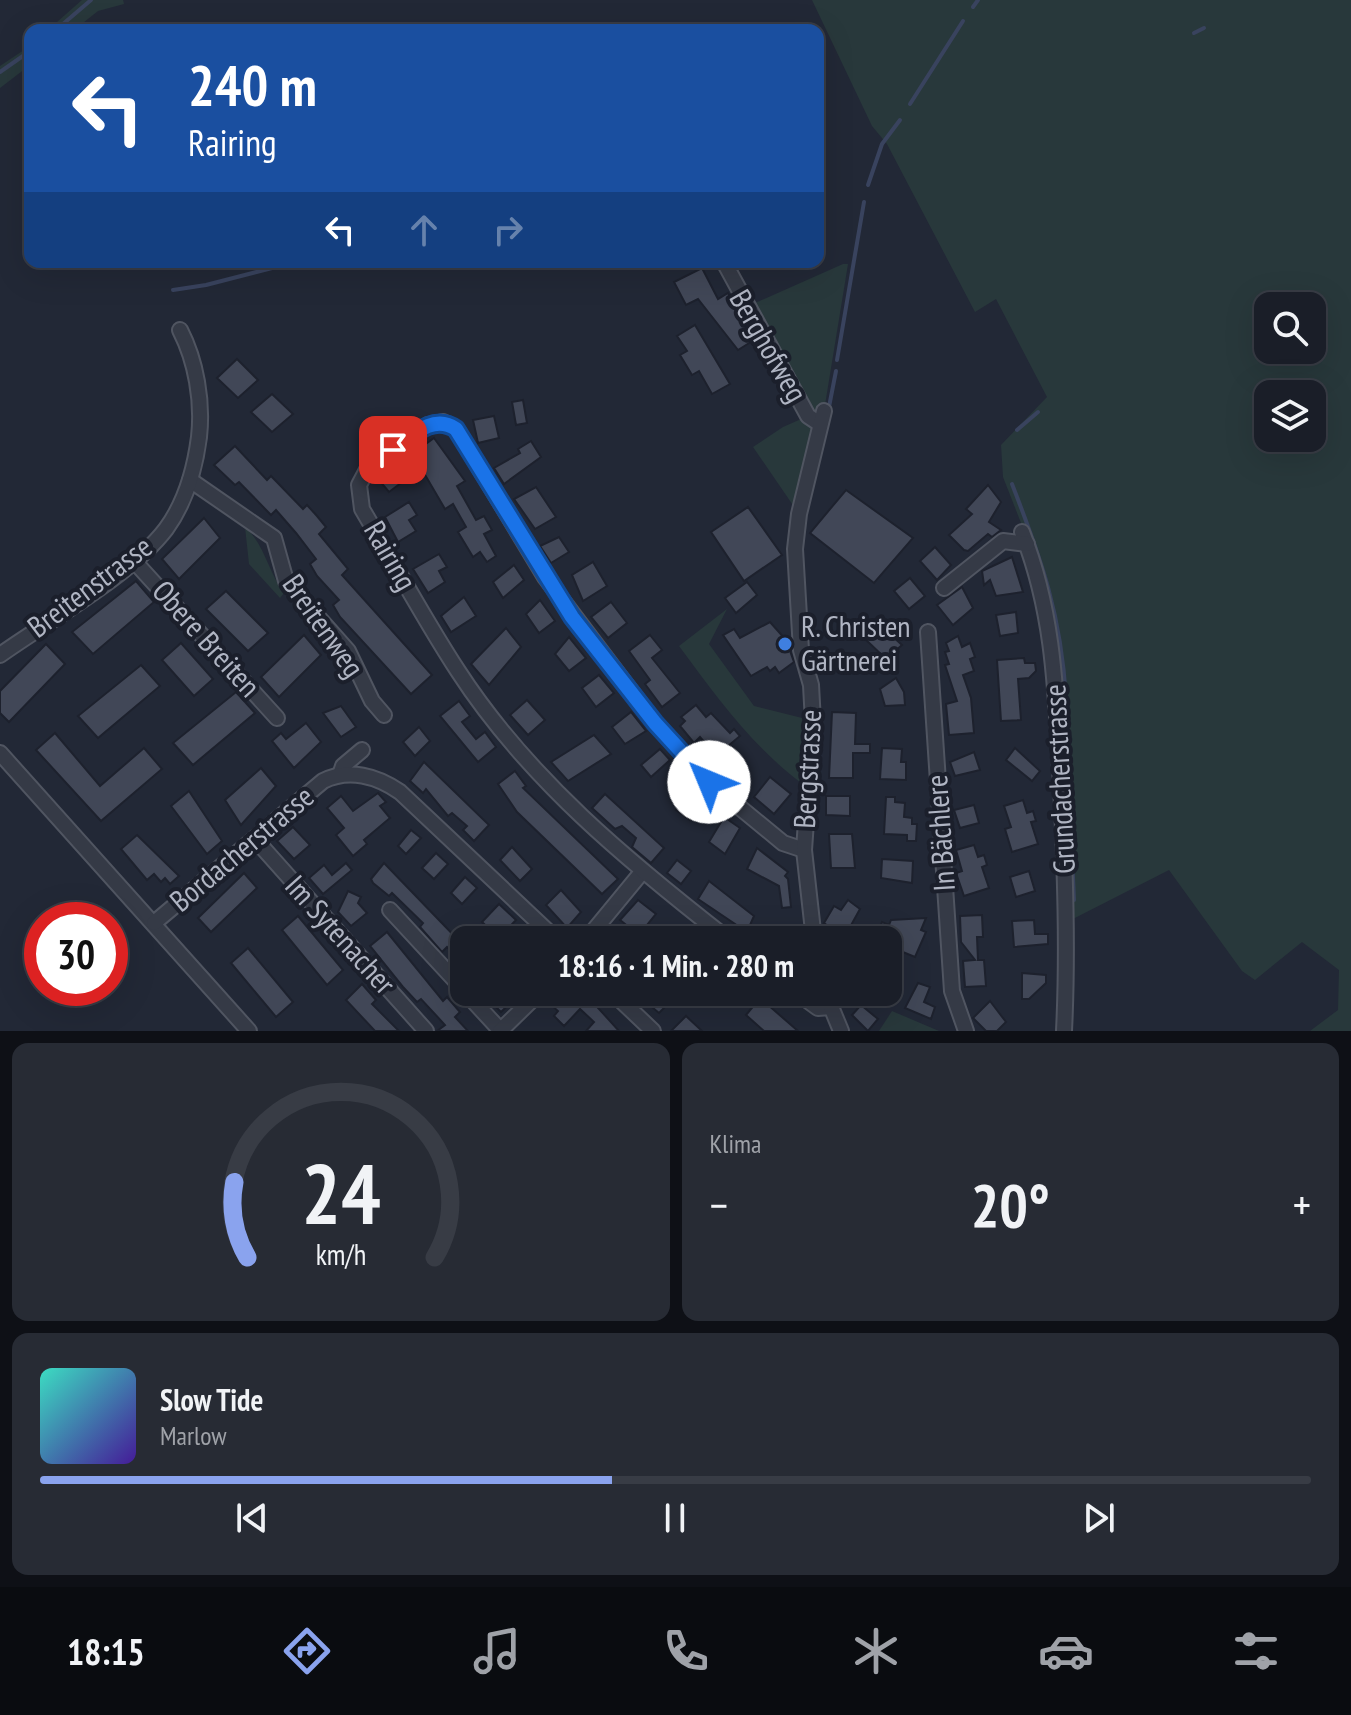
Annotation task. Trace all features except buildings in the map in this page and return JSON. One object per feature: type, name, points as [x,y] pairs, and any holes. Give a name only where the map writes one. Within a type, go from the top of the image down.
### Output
[{"type":"street","name":"Berghofweg","points":[[727,268],[808,416],[822,418]]},
{"type":"street","name":"Breitenstrasse","points":[[0,655],[134,561],[166,528],[190,480],[200,425],[199,398],[189,348],[180,330]]},
{"type":"street","name":"Bergstrasse","points":[[812,926],[804,850],[813,722],[810,673],[801,650],[795,549],[822,418]]},
{"type":"street","name":"Rairing","points":[[711,926],[642,872],[580,817],[482,705],[458,672],[362,509],[359,485],[368,468],[428,425],[448,423],[459,433],[572,617],[683,755],[783,843],[804,850]]},
{"type":"street","name":"Breitenweg","points":[[190,480],[274,538],[286,581],[348,651],[372,701],[384,715]]},
{"type":"street","name":"Grundacherstrasse","points":[[944,588],[1003,541],[1025,538],[1037,571],[1054,653],[1067,922],[1064,1031]]},
{"type":"street","name":"Obere Breiten","points":[[134,561],[277,718]]},
{"type":"street","name":"In Bächlere","points":[[928,632],[952,991],[966,1031]]},
{"type":"street","points":[[340,775],[343,766],[362,750]]},
{"type":"street","points":[[0,753],[249,1031]]},
{"type":"street","name":"Bordacherstrasse","points":[[154,923],[323,781],[340,775],[364,775],[385,782],[400,792],[542,926]]},
{"type":"street","name":"Im Sytenacher","points":[[255,839],[426,1031]]},
{"type":"street","points":[[598,926],[642,872]]},
{"type":"street","points":[[390,910],[450,975]]},
{"type":"street","points":[[478,1006],[500,1031],[526,1006]]},
{"type":"street","points":[[627,1006],[653,1031]]},
{"type":"street","points":[[815,1006],[830,1007],[841,1031]]},
{"type":"shaded area","points":[[82,0],[123,0],[124,4],[98,11],[82,24],[55,24]]},
{"type":"shaded area","points":[[812,0],[1351,0],[1351,1031],[1310,1031],[1338,1010],[1339,970],[1302,942],[1255,980],[1242,971],[1169,870],[1067,922],[1054,653],[1023,528],[1003,477],[1001,445],[1047,397],[996,299],[975,312],[887,144],[872,126]]},
{"type":"shaded area","points":[[24,50],[24,70],[0,88],[0,66]]},
{"type":"shaded area","points":[[848,264],[824,411],[799,514],[753,447],[783,427],[808,416],[746,307]]},
{"type":"shaded area","points":[[245,527],[257,542],[284,593],[280,598],[249,564]]},
{"type":"shaded area","points":[[727,609],[709,644],[754,706],[802,718],[800,782],[749,735],[679,646]]},
{"type":"shaded area","points":[[892,1011],[939,1031],[879,1031]]},
{"type":"waterway","points":[[63,24],[91,0]]},
{"type":"waterway","points":[[973,7],[978,0]]},
{"type":"waterway","points":[[910,104],[963,21]]},
{"type":"waterway","points":[[1194,33],[1204,28]]},
{"type":"waterway","points":[[0,72],[24,55]]},
{"type":"waterway","points":[[868,185],[882,144],[900,120]]},
{"type":"waterway","points":[[837,360],[864,202]]},
{"type":"waterway","points":[[173,290],[272,268]]},
{"type":"waterway","points":[[828,412],[836,371]]},
{"type":"waterway","points":[[1017,430],[1038,412]]},
{"type":"waterway","points":[[1012,484],[1055,614],[1066,698]]},
{"type":"waterway","points":[[1066,714],[1074,900]]},
{"type":"place","name":"R. Christen Gärtnerei","points":[[785,644]]},
{"type":"route","points":[[393,450],[433,423],[448,423],[456,429],[572,617],[655,723],[709,782]]}]
